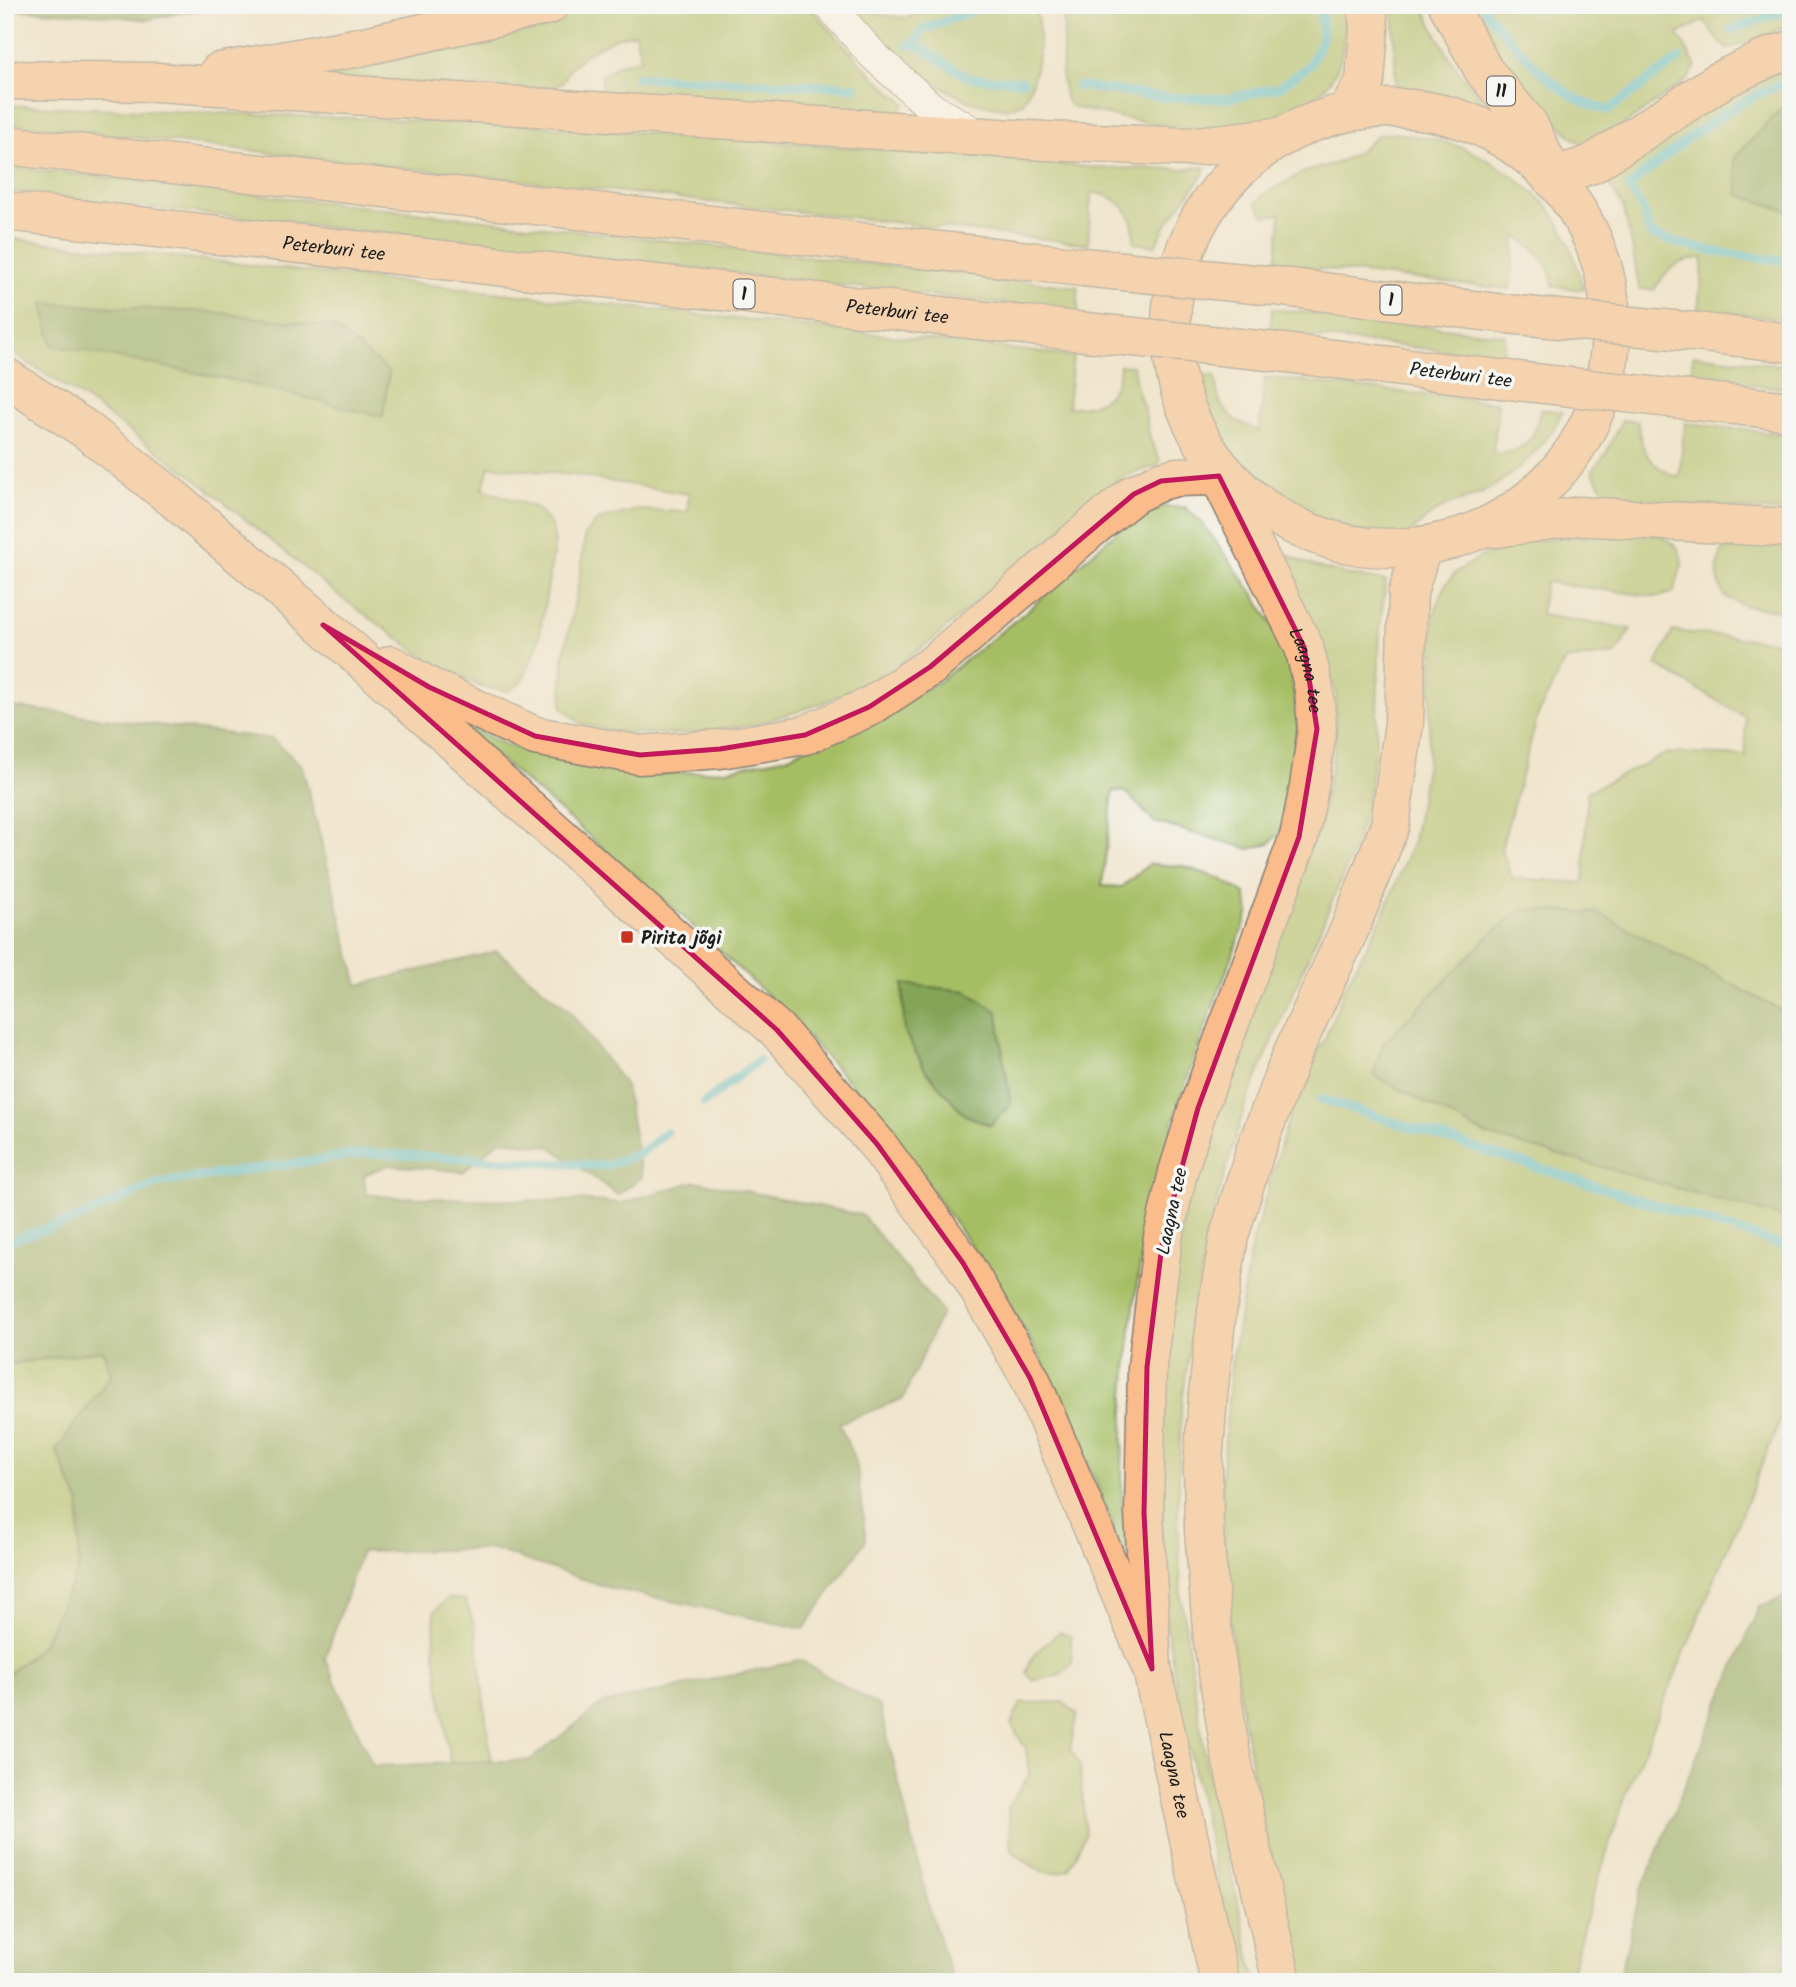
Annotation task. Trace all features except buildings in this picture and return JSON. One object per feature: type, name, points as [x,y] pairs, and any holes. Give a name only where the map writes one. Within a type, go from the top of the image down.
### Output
[{"type":"main road","points":[[157,82],[360,47],[549,5]]},
{"type":"main road","points":[[1348,111],[1365,81],[1369,30],[1367,5]]},
{"type":"main road","name":"11","points":[[1448,5],[1484,71],[1528,124],[1553,177]]},
{"type":"main road","points":[[1553,177],[1592,164],[1721,80],[1791,50]]},
{"type":"main road","points":[[5,80],[157,82],[980,136],[1188,147],[1278,137],[1320,118],[1376,108],[1417,108],[1469,120],[1516,145],[1553,177],[1593,236],[1612,306],[1607,377],[1580,444],[1528,502],[1481,530]]},
{"type":"main road","name":"Laagna tee","points":[[1220,1982],[1152,1669],[1144,1513],[1146,1381],[1163,1237],[1178,1172],[1198,1108],[1299,837],[1317,729],[1314,689],[1304,647],[1219,476],[1186,420],[1172,356],[1173,292],[1193,231],[1228,178],[1278,137]]},
{"type":"main road","name":"1","points":[[5,145],[1083,267],[1791,343]]},
{"type":"main road","name":"Peterburi tee","points":[[5,211],[1791,411]]},
{"type":"main road","points":[[5,377],[94,436],[174,499],[323,625],[776,1030],[877,1144],[963,1263],[1030,1378],[1152,1669]]},
{"type":"main road","points":[[323,625],[429,687],[535,736],[640,755],[720,749],[805,735],[869,707],[930,667],[1134,494],[1175,477],[1219,476],[1308,531],[1364,547],[1423,546],[1481,530],[1579,516],[1791,528]]},
{"type":"main road","points":[[1282,1982],[1231,1756],[1213,1642],[1204,1531],[1203,1465],[1208,1395],[1229,1236],[1256,1148],[1293,1052],[1351,926],[1390,825],[1404,723],[1408,593],[1423,546]]},
{"type":"street","points":[[829,5],[873,55],[932,108],[980,136]]},
{"type":"highlighted area","points":[[1219,476],[1304,647],[1317,729],[1299,837],[1198,1108],[1163,1237],[1147,1367],[1144,1513],[1152,1669],[1030,1378],[963,1263],[877,1144],[777,1030],[323,625],[429,687],[535,736],[640,755],[720,749],[805,735],[869,707],[930,667],[1134,494],[1161,481]]},
{"type":"green space","points":[[5,5],[221,5],[146,20],[5,9]]},
{"type":"green space","points":[[598,5],[808,5],[874,77],[906,104],[894,117],[600,96],[602,76],[619,64],[641,59],[635,33],[616,38],[587,53],[570,68],[563,82],[549,90],[285,77],[391,61],[500,35]]},
{"type":"green space","points":[[849,5],[857,5],[882,15],[907,18],[938,5],[1035,5],[1039,30],[1038,56],[1033,80],[1023,103],[1007,109],[971,102],[912,72]]},
{"type":"green space","points":[[1061,5],[1345,5],[1344,35],[1339,64],[1332,78],[1324,89],[1300,106],[1274,118],[1246,125],[1189,128],[1160,125],[1076,108],[1069,104],[1065,98],[1062,79],[1064,24]]},
{"type":"green space","points":[[1393,5],[1423,5],[1454,64],[1497,114],[1425,91],[1396,89]]},
{"type":"green space","points":[[1469,5],[1791,5],[1791,25],[1728,49],[1719,42],[1704,20],[1678,34],[1696,66],[1688,79],[1608,136],[1583,145],[1551,117],[1519,81],[1490,42]]},
{"type":"green space","points":[[1791,66],[1791,320],[1698,309],[1703,258],[1680,263],[1664,276],[1654,290],[1639,289],[1623,207],[1606,179],[1630,168],[1716,102]]},
{"type":"green space","points":[[5,105],[517,124],[993,157],[1097,168],[1205,167],[1203,175],[1166,225],[1155,246],[1134,243],[1131,219],[1123,207],[1112,198],[1091,193],[1088,244],[5,123]]},
{"type":"green space","points":[[1784,106],[1791,108],[1791,212],[1739,195],[1734,158]]},
{"type":"green space","points":[[1394,133],[1430,138],[1463,148],[1493,163],[1523,184],[1556,217],[1570,247],[1584,290],[1553,286],[1545,263],[1536,251],[1516,236],[1510,289],[1276,264],[1281,214],[1265,216],[1256,203],[1263,195],[1302,173],[1339,162],[1359,152],[1377,135]]},
{"type":"green space","points":[[5,166],[1078,287],[1078,312],[5,191]]},
{"type":"green space","points":[[5,238],[1073,356],[1068,407],[1097,403],[1111,393],[1120,365],[1133,366],[1150,439],[1160,460],[1158,466],[1130,474],[1109,487],[930,642],[886,673],[823,703],[754,725],[679,734],[624,733],[581,724],[562,707],[563,659],[580,576],[585,534],[598,520],[638,510],[688,512],[688,494],[572,475],[489,466],[483,489],[537,508],[552,527],[555,542],[538,645],[522,681],[509,691],[481,687],[423,656],[338,595],[192,476],[82,397],[5,348]]},
{"type":"green space","points":[[43,303],[212,312],[334,327],[389,372],[383,417],[232,380],[52,345]]},
{"type":"green space","points":[[1272,309],[1505,335],[1503,357],[1270,332]]},
{"type":"green space","points":[[1693,355],[1791,366],[1791,389],[1691,378]]},
{"type":"green space","points":[[1191,374],[1216,376],[1218,397],[1226,411],[1240,422],[1259,431],[1265,377],[1498,403],[1493,453],[1513,451],[1527,443],[1536,428],[1540,409],[1563,412],[1539,448],[1506,478],[1482,493],[1435,512],[1402,541],[1343,531],[1315,522],[1289,510],[1265,494],[1243,475],[1225,452],[1200,407]]},
{"type":"green space","points":[[1622,420],[1638,422],[1644,450],[1654,464],[1679,477],[1685,423],[1791,435],[1791,512],[1610,500],[1592,471],[1606,453]]},
{"type":"green space","points":[[1163,507],[1185,507],[1203,524],[1255,596],[1276,631],[1290,671],[1297,712],[1297,762],[1288,808],[1279,834],[1270,843],[1250,849],[1154,822],[1126,792],[1113,791],[1102,886],[1122,887],[1149,864],[1183,866],[1221,879],[1245,894],[1249,912],[1183,1091],[1155,1191],[1145,1241],[1136,1292],[1125,1395],[1122,1499],[1127,1562],[1095,1480],[1040,1357],[988,1270],[873,1108],[781,1008],[679,913],[456,722],[506,745],[571,764],[650,775],[725,770],[787,757],[937,683],[1027,611],[1130,520]]},
{"type":"green space","points":[[1661,535],[1678,548],[1683,561],[1674,592],[1659,597],[1545,582],[1541,615],[1631,629],[1616,654],[1565,660],[1538,715],[1501,849],[1512,878],[1584,883],[1587,792],[1667,753],[1746,756],[1745,717],[1656,665],[1673,631],[1791,643],[1791,1016],[1599,913],[1523,909],[1492,933],[1383,1044],[1791,1219],[1791,1394],[1627,1791],[1586,1917],[1569,1982],[1301,1982],[1259,1805],[1241,1708],[1226,1595],[1222,1479],[1231,1365],[1251,1248],[1292,1106],[1326,1036],[1345,987],[1383,915],[1413,841],[1428,756],[1434,614],[1446,584],[1456,572],[1484,555],[1524,542],[1571,537]]},
{"type":"green space","points":[[1262,538],[1286,554],[1317,567],[1386,581],[1380,626],[1376,742],[1368,800],[1355,847],[1244,1108],[1215,1208],[1196,1299],[1181,1411],[1178,1514],[1181,1599],[1207,1768],[1256,1982],[1239,1982],[1181,1711],[1164,1612],[1158,1417],[1188,1179],[1322,815],[1335,746],[1336,693],[1318,643]]},
{"type":"green space","points":[[1742,542],[1791,546],[1791,612],[1745,606],[1724,596],[1719,583],[1720,556],[1723,549]]},
{"type":"green space","points":[[5,706],[272,739],[302,766],[358,985],[497,951],[570,1011],[625,1085],[642,1177],[618,1195],[551,1147],[500,1140],[463,1172],[389,1165],[364,1175],[366,1194],[391,1197],[621,1203],[696,1181],[862,1215],[942,1312],[903,1399],[839,1423],[857,1466],[866,1540],[804,1629],[610,1588],[492,1549],[361,1552],[325,1659],[373,1766],[530,1760],[602,1704],[800,1660],[880,1707],[930,1911],[953,1982],[271,1982],[243,1975],[238,1982],[5,1982],[5,1677],[43,1644],[78,1570],[80,1504],[56,1450],[111,1375],[103,1350],[10,1364],[5,1377]]},
{"type":"green space","points":[[1523,909],[1599,913],[1791,1016],[1791,1220],[1486,1135],[1373,1075],[1383,1044],[1492,933]]},
{"type":"green space","points":[[903,984],[966,991],[998,1012],[1011,1104],[990,1125],[965,1115],[926,1071],[904,1031]]},
{"type":"green space","points":[[104,1350],[111,1375],[56,1450],[80,1504],[78,1571],[43,1644],[5,1677],[5,1377],[10,1364]]},
{"type":"green space","points":[[1791,1594],[1791,1982],[1618,1982],[1640,1893],[1759,1607]]},
{"type":"green space","points":[[448,1598],[465,1600],[475,1626],[491,1761],[450,1763],[435,1654],[434,1612]]},
{"type":"green space","points":[[1059,1632],[1071,1636],[1072,1663],[1061,1674],[1034,1681],[1026,1672],[1034,1654]]},
{"type":"green space","points":[[1063,1702],[1077,1714],[1070,1749],[1080,1765],[1085,1834],[1069,1869],[1052,1873],[1032,1866],[1012,1851],[1008,1807],[1029,1775],[1026,1749],[1011,1724],[1021,1703]]},
{"type":"waterway","points":[[1078,86],[1164,97],[1226,99],[1279,87],[1310,65],[1322,39],[1321,5]]},
{"type":"waterway","points":[[1483,5],[1485,11],[1511,41],[1556,85],[1591,105],[1609,110],[1680,58]]},
{"type":"waterway","points":[[915,44],[922,30],[972,11],[970,7]]},
{"type":"waterway","points":[[1731,30],[1791,9]]},
{"type":"waterway","points":[[907,45],[915,44],[969,78],[1023,81]]},
{"type":"waterway","points":[[636,77],[855,87]]},
{"type":"waterway","points":[[1791,81],[1747,100],[1705,126],[1629,187],[1644,212],[1650,234],[1720,252],[1791,261]]},
{"type":"waterway","points":[[704,1103],[759,1060]]},
{"type":"waterway","points":[[1321,1099],[1791,1248]]},
{"type":"waterway","points":[[5,1242],[79,1218],[157,1183],[367,1153],[605,1166],[641,1153],[666,1132]]},
{"type":"place","name":"Pirita jõgi","points":[[627,937]]}]
